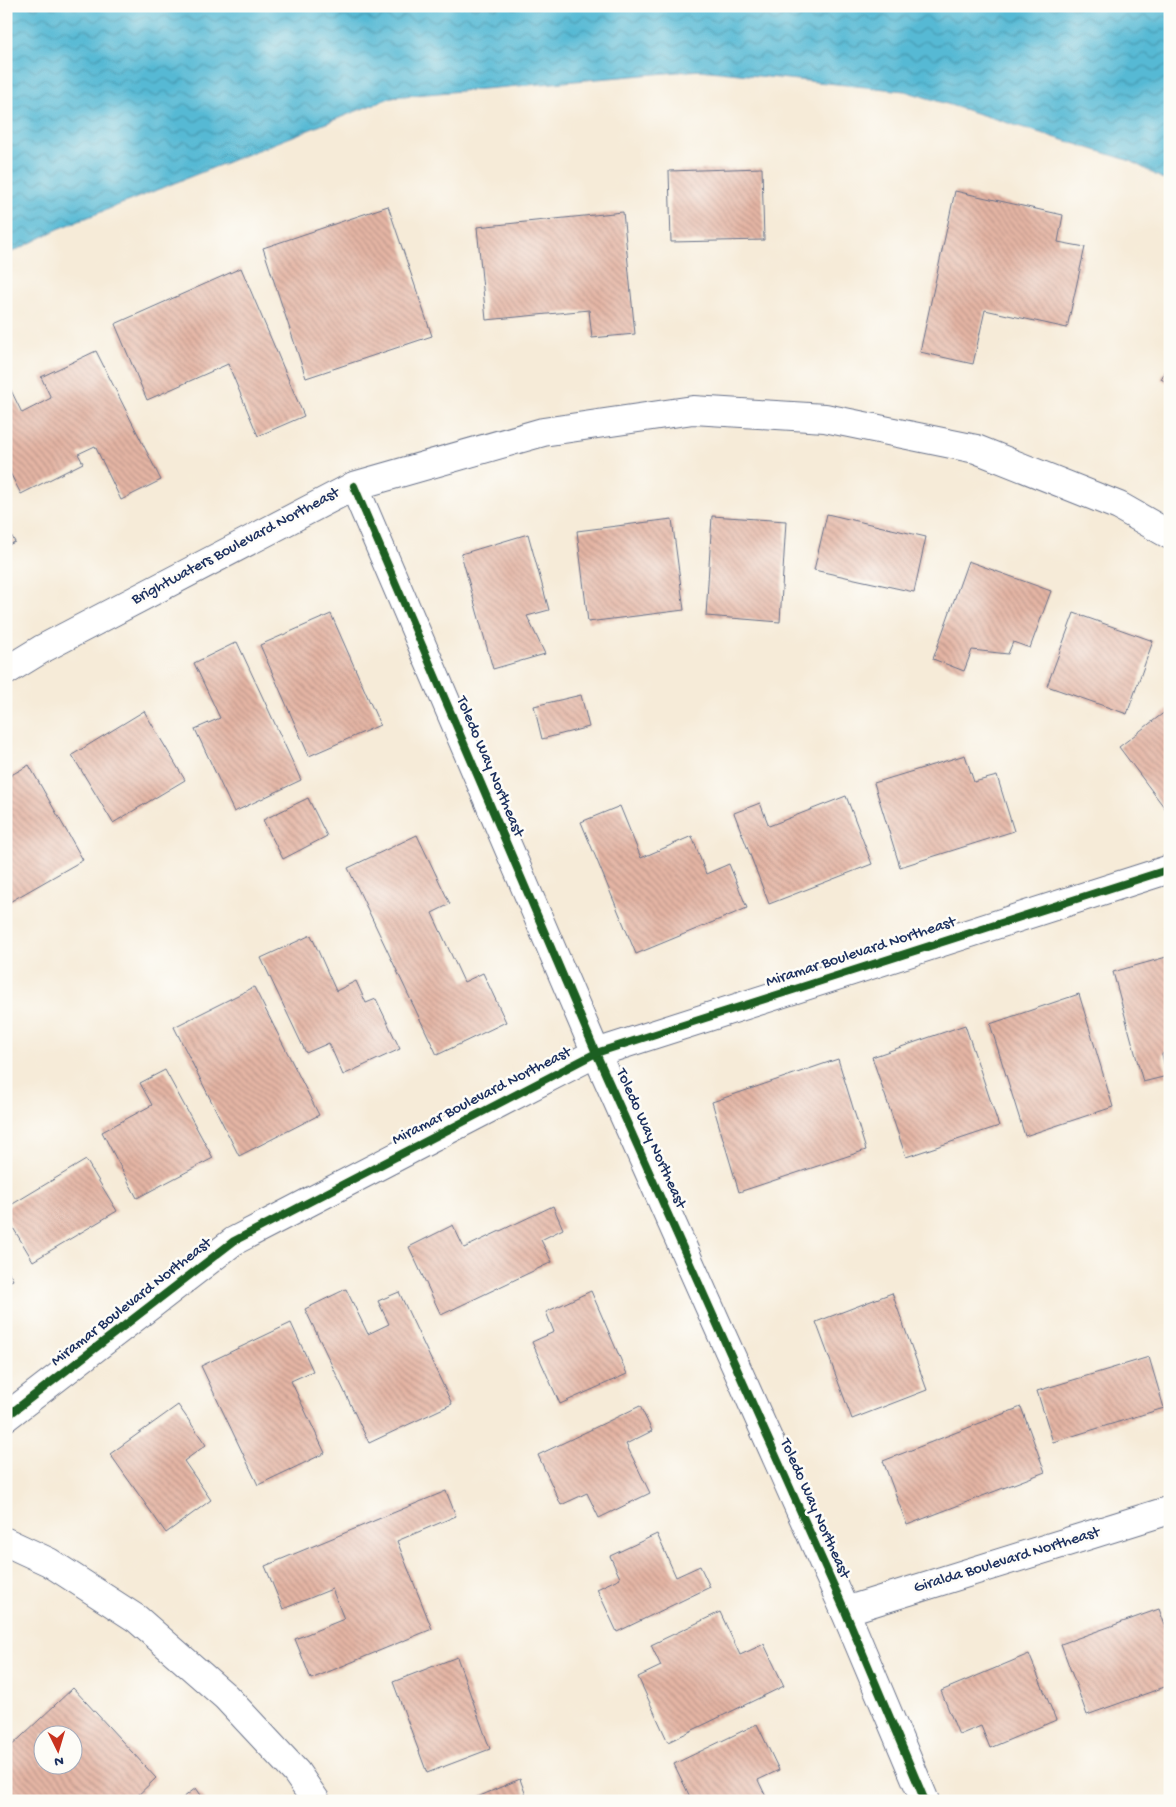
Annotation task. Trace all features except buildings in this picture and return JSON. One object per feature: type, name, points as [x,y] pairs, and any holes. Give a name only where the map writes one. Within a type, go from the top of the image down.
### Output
[{"type":"street","name":"Brightwaters Boulevard Northeast","points":[[6,671],[42,649],[354,486],[544,432],[684,411],[825,418],[976,449],[1119,506],[1170,535]]},
{"type":"street","name":"Toledo Way Northeast","points":[[354,486],[596,1053],[845,1611],[925,1801]]},
{"type":"street","name":"Miramar Boulevard Northeast","points":[[6,1417],[234,1240],[596,1053],[1170,869]]},
{"type":"street","name":"Giralda Boulevard Northeast","points":[[845,1611],[1170,1510]]},
{"type":"street","points":[[6,1542],[49,1562],[137,1619],[226,1697],[296,1772],[316,1801]]},
{"type":"water","points":[[6,6],[1170,6],[1170,183],[1131,161],[905,91],[700,70],[392,97],[58,229],[6,255]]},
{"type":"cycle path","points":[[354,486],[596,1053],[845,1611],[925,1801]]},
{"type":"cycle path","points":[[6,1417],[234,1241],[596,1053],[1170,869]]}]
